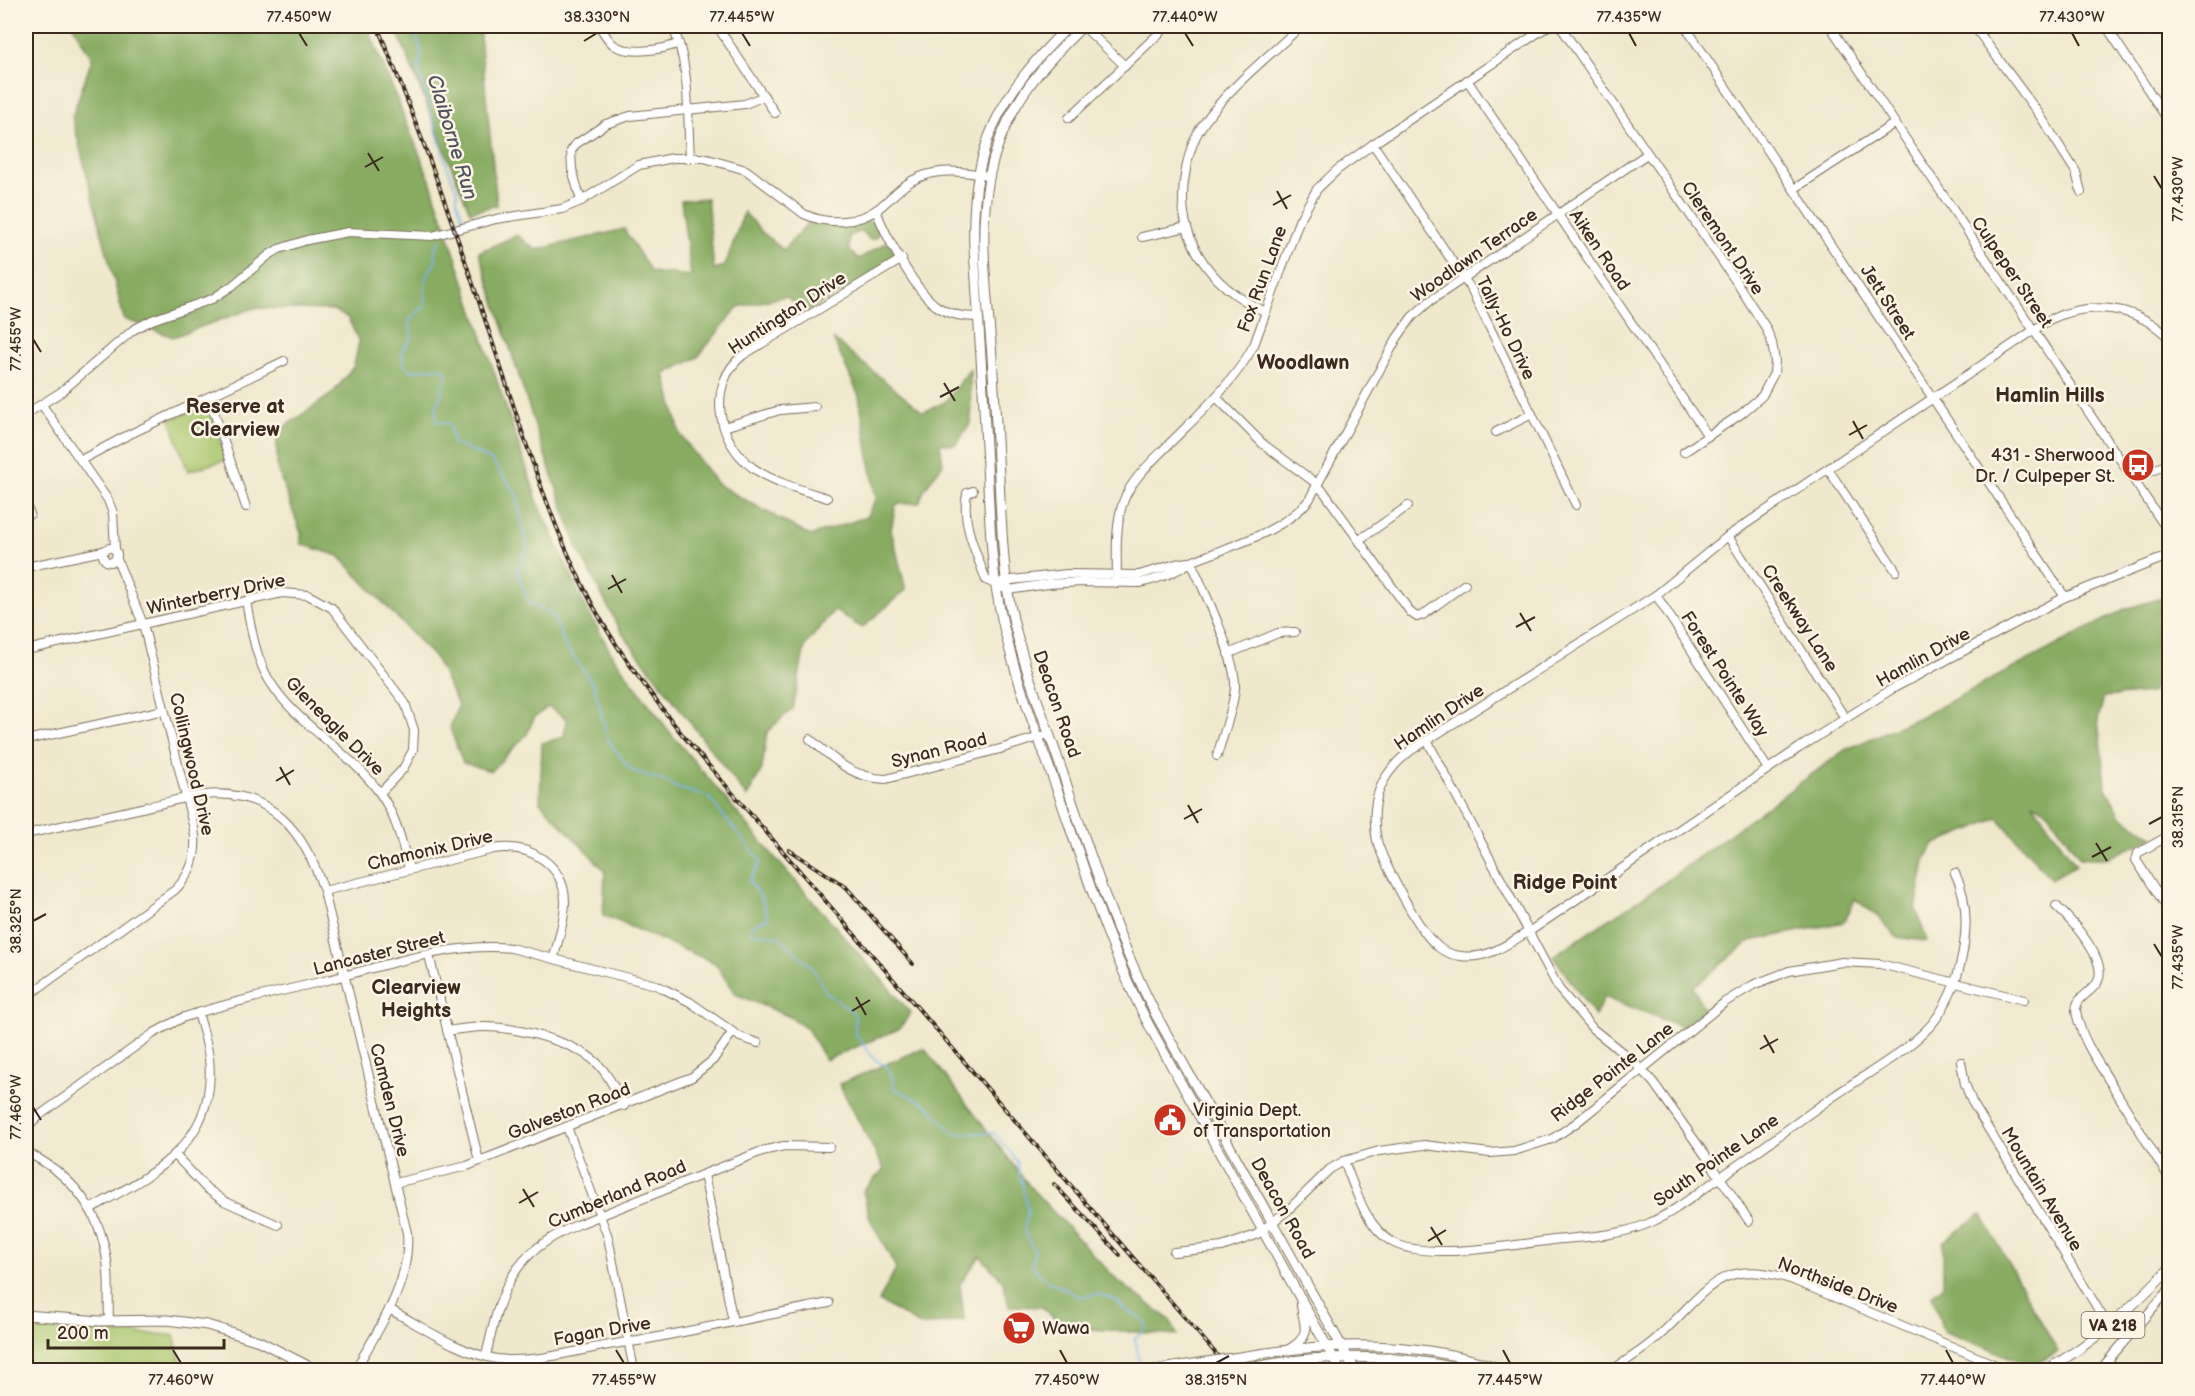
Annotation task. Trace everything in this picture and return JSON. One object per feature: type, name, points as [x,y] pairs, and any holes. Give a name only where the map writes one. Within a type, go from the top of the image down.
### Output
[{"type":"main road","name":"Deacon Road","points":[[1069,26],[1031,64],[1003,104],[993,122],[984,175],[984,240],[1007,585],[1024,660],[1114,921],[1134,971],[1155,1013],[1355,1371]]},
{"type":"main road","name":"Deacon Road","points":[[1083,26],[1051,57],[1021,95],[984,175],[974,207],[978,317],[996,584],[1008,643],[1039,738],[1105,928],[1124,975],[1150,1028],[1340,1371]]},
{"type":"main road","name":"VA 218","points":[[2046,1371],[2079,1351],[2109,1327],[2169,1268]]},
{"type":"main road","points":[[1288,1350],[1303,1338],[1306,1330],[1301,1311],[1301,1297]]},
{"type":"main road","points":[[26,1315],[109,1321],[167,1320],[223,1329],[259,1341],[316,1371]]},
{"type":"main road","points":[[1154,1371],[1327,1345],[1371,1345],[1451,1355],[1504,1371]]},
{"type":"main road","points":[[1230,1371],[1334,1358],[1400,1359],[1465,1371]]},
{"type":"main road","points":[[1378,1371],[1383,1365],[1400,1359]]},
{"type":"street","points":[[599,26],[613,44],[625,49],[654,50],[679,43]]},
{"type":"street","points":[[672,26],[685,69],[690,158]]},
{"type":"street","points":[[717,26],[776,113]]},
{"type":"street","points":[[759,26],[773,26]]},
{"type":"street","points":[[1083,26],[1125,66]]},
{"type":"street","points":[[1070,118],[1167,26]]},
{"type":"street","points":[[1266,312],[1237,297],[1215,279],[1200,259],[1187,227],[1183,204],[1184,177],[1191,147],[1200,129],[1218,105],[1301,26]]},
{"type":"street","name":"Fox Run Lane","points":[[1117,579],[1118,525],[1127,493],[1139,475],[1216,397],[1247,359],[1299,221],[1310,199],[1332,174],[1373,144],[1548,26]]},
{"type":"street","name":"Cleremont Drive","points":[[1560,26],[1766,328],[1774,350],[1774,373],[1762,396],[1741,414],[1684,452]]},
{"type":"street","name":"Jett Street","points":[[1685,26],[2065,597]]},
{"type":"street","name":"Culpeper Street","points":[[1830,26],[2169,534]]},
{"type":"street","points":[[1974,26],[2034,108],[2076,172],[2081,192]]},
{"type":"street","points":[[2106,26],[2166,117]]},
{"type":"street","name":"Aiken Road","points":[[1467,81],[1708,436]]},
{"type":"street","points":[[580,201],[570,156],[576,144],[606,124],[621,118],[745,104],[764,96]]},
{"type":"street","points":[[1794,189],[1895,123]]},
{"type":"street","name":"Tally-Ho Drive","points":[[1373,144],[1464,278],[1576,505]]},
{"type":"street","name":"Woodlawn Terrace","points":[[1007,585],[1117,579],[1140,583],[1154,580],[1285,522],[1302,508],[1318,485],[1404,327],[1422,308],[1647,154]]},
{"type":"street","points":[[26,414],[77,379],[133,330],[152,320],[198,305],[222,293],[279,249],[307,240],[348,232],[432,236],[496,219],[562,208],[580,201],[639,165],[655,160],[690,158],[720,161],[746,170],[797,210],[813,219],[834,222],[876,210],[896,191],[920,177],[956,171],[984,175]]},
{"type":"street","points":[[876,210],[922,291],[937,307],[956,315],[978,317]]},
{"type":"street","points":[[1142,237],[1187,227]]},
{"type":"street","name":"Huntington Drive","points":[[827,498],[776,481],[744,460],[734,448],[724,427],[720,391],[726,375],[736,361],[902,259]]},
{"type":"street","name":"Hamlin Drive","points":[[2169,339],[2143,318],[2102,307],[2071,311],[2049,320],[1728,536],[1656,595],[1410,751],[1392,767],[1382,785],[1375,807],[1375,829],[1382,854],[1418,924],[1427,936],[1440,948],[1454,955],[1463,957],[1489,954],[1528,932],[1768,769],[1892,689],[2065,597],[2169,555]]},
{"type":"street","points":[[81,460],[102,447],[284,361]]},
{"type":"street","points":[[209,397],[246,507]]},
{"type":"street","points":[[1216,397],[1263,444],[1318,485],[1411,614],[1421,616],[1465,584]]},
{"type":"street","points":[[26,567],[94,553],[110,554],[114,536],[111,505],[42,405]]},
{"type":"street","points":[[724,427],[780,410],[815,407]]},
{"type":"street","points":[[1496,432],[1532,414]]},
{"type":"street","points":[[2133,479],[2169,463]]},
{"type":"street","points":[[1828,469],[1896,571]]},
{"type":"street","points":[[973,491],[967,493],[966,521],[986,580],[1007,585]]},
{"type":"street","points":[[1359,540],[1408,506]]},
{"type":"street","name":"Creekway Lane","points":[[1728,536],[1845,718]]},
{"type":"street","name":"Collingwood Drive","points":[[26,997],[181,884],[190,869],[195,844],[194,829],[143,624],[121,569],[110,554]]},
{"type":"street","points":[[1191,562],[1206,594],[1234,674],[1235,688],[1217,756]]},
{"type":"street","name":"Winterberry Drive","points":[[26,650],[290,592],[308,595],[335,612],[400,696],[412,721],[413,750],[404,769],[380,793]]},
{"type":"street","name":"Forest Pointe Way","points":[[1656,595],[1768,769]]},
{"type":"street","name":"Gleneagle Drive","points":[[246,601],[255,645],[270,681],[288,704],[363,772],[380,793],[398,829],[409,869]]},
{"type":"street","points":[[1228,654],[1278,633],[1295,632]]},
{"type":"street","points":[[26,740],[164,710]]},
{"type":"street","name":"Synan Road","points":[[810,739],[850,771],[867,777],[886,779],[1049,734]]},
{"type":"street","points":[[1427,740],[1550,974],[1572,1006],[1593,1029],[1642,1070],[1662,1094],[1749,1221]]},
{"type":"street","name":"Camden Drive","points":[[26,834],[186,798],[230,795],[254,801],[273,811],[299,836],[312,859],[324,891],[395,1183],[408,1246],[402,1280],[355,1371]]},
{"type":"street","points":[[2169,835],[2138,853],[2136,860],[2169,912]]},
{"type":"street","name":"Chamonix Drive","points":[[324,891],[502,848],[522,849],[536,854],[557,875],[564,892],[564,910],[554,957]]},
{"type":"street","name":"South Pointe Lane","points":[[1344,1161],[1367,1215],[1377,1230],[1398,1245],[1412,1248],[1482,1249],[1627,1230],[1662,1217],[1922,1034],[1937,1017],[1954,982],[1966,928],[1963,892],[1955,873]]},
{"type":"street","points":[[2056,906],[2075,925],[2091,949],[2099,968],[2097,983],[2079,999],[2076,1010],[2089,1049],[2169,1179]]},
{"type":"street","name":"Lancaster Street","points":[[26,1129],[40,1115],[168,1024],[198,1012],[465,948],[490,946],[512,948],[656,985],[690,1002],[732,1033],[758,1043]]},
{"type":"street","points":[[429,955],[479,1161]]},
{"type":"street","name":"Ridge Pointe Lane","points":[[1174,1252],[1222,1247],[1256,1235],[1293,1205],[1330,1169],[1344,1161],[1380,1150],[1425,1145],[1490,1152],[1527,1149],[1564,1132],[1725,1002],[1753,985],[1789,971],[1827,963],[1861,962],[1899,968],[2024,1000]]},
{"type":"street","points":[[90,1209],[147,1177],[175,1155],[189,1140],[199,1121],[209,1085],[207,1046],[198,1012]]},
{"type":"street","points":[[447,1031],[473,1027],[496,1027],[567,1044],[597,1063],[610,1079],[624,1106]]},
{"type":"street","name":"Galveston Road","points":[[395,1183],[451,1171],[479,1161],[624,1106],[699,1073],[713,1060],[732,1033]]},
{"type":"street","name":"Mountain Avenue","points":[[1961,1062],[1965,1084],[1972,1102],[2109,1327]]},
{"type":"street","points":[[567,1128],[608,1237],[634,1371]]},
{"type":"street","name":"Cumberland Road","points":[[486,1356],[498,1306],[511,1278],[531,1252],[552,1237],[601,1215],[773,1148],[829,1147]]},
{"type":"street","points":[[26,1152],[64,1175],[90,1209],[99,1230],[107,1260],[109,1321]]},
{"type":"street","points":[[175,1155],[214,1194],[235,1207],[278,1225]]},
{"type":"street","points":[[704,1174],[733,1322]]},
{"type":"street","name":"Northside Drive","points":[[1612,1371],[1659,1337],[1695,1300],[1718,1281],[1733,1274],[1748,1271],[1768,1273],[1792,1280],[2008,1371]]},
{"type":"street","points":[[2100,1371],[2169,1288]]},
{"type":"street","name":"Fagan Drive","points":[[389,1309],[462,1348],[508,1360],[532,1359],[829,1303]]},
{"type":"green space","points":[[73,26],[367,26],[430,180],[537,500],[585,606],[613,656],[672,735],[776,859],[911,1013],[899,1029],[825,1060],[808,1030],[790,1017],[735,994],[715,963],[603,915],[605,871],[540,802],[542,743],[564,737],[566,719],[548,707],[534,718],[527,734],[491,771],[463,763],[450,728],[458,705],[435,658],[339,556],[301,544],[301,533],[277,468],[277,432],[333,393],[354,366],[359,342],[348,318],[333,310],[254,308],[173,337],[124,319],[72,117],[92,59]]},
{"type":"green space","points":[[395,26],[479,26],[497,205],[470,212]]},
{"type":"green space","points":[[707,198],[714,269],[725,266],[744,212],[783,250],[807,224],[875,221],[879,232],[876,238],[870,240],[862,231],[849,236],[849,250],[859,259],[887,242],[899,259],[805,313],[786,296],[738,307],[698,357],[665,374],[680,434],[717,484],[810,536],[866,517],[876,499],[859,396],[833,339],[923,412],[945,402],[970,369],[971,423],[955,445],[940,443],[943,464],[925,488],[919,503],[896,504],[891,530],[906,590],[862,628],[834,610],[805,646],[793,708],[767,732],[762,769],[747,797],[620,630],[578,549],[538,435],[479,252],[517,235],[536,250],[624,229],[651,272],[691,276],[681,200]]},
{"type":"green space","points":[[981,307],[989,367],[999,549],[992,490]]},
{"type":"green space","points":[[202,406],[208,408],[212,413],[226,460],[188,471],[170,420]]},
{"type":"green space","points":[[2169,596],[2169,677],[2159,675],[2151,693],[2104,697],[2098,719],[2105,786],[2121,816],[2154,837],[2107,858],[2080,858],[2047,811],[2032,802],[2076,865],[2051,879],[1998,818],[1933,845],[1925,861],[1916,909],[1927,941],[1896,937],[1878,917],[1855,899],[1844,922],[1750,941],[1693,987],[1704,1009],[1683,1027],[1604,997],[1595,1016],[1553,956],[1651,892],[1845,750],[1924,715],[2125,609]]},
{"type":"green space","points":[[924,1048],[1031,1188],[1117,1280],[1170,1320],[1177,1335],[1063,1327],[1042,1307],[1009,1306],[1003,1281],[980,1256],[960,1284],[964,1320],[921,1326],[879,1301],[896,1268],[870,1219],[863,1191],[884,1169],[839,1084]]},
{"type":"green space","points":[[1981,1214],[2058,1352],[2032,1366],[1943,1331],[1932,1295],[1943,1286],[1943,1242]]},
{"type":"green space","points":[[26,1329],[174,1335],[183,1370],[26,1370]]},
{"type":"waterway","name":"Claiborne Run","points":[[415,26],[422,55],[418,70],[447,166],[457,191],[457,201],[464,222]]},
{"type":"waterway","name":"Claiborne Run","points":[[440,240],[435,250],[436,261],[426,276],[424,307],[409,320],[412,338],[402,350],[403,363],[411,371],[441,367],[447,374],[436,410],[436,421],[450,424],[453,443],[491,460],[516,493],[527,547],[517,572],[529,603],[552,614],[565,645],[594,685],[608,740],[631,770],[708,797],[761,862],[749,881],[761,897],[768,918],[751,926],[752,933],[778,936],[812,967],[826,992],[855,1014],[855,1033],[873,1058],[889,1068],[895,1089],[926,1104],[955,1134],[994,1133],[1017,1161],[1028,1210],[1024,1231],[1035,1252],[1032,1266],[1046,1280],[1080,1297],[1097,1294],[1116,1300],[1124,1309],[1147,1324],[1145,1330],[1135,1338],[1141,1370]]},
{"type":"railway","points":[[377,26],[468,268],[546,500],[584,588],[618,647],[685,738],[1230,1370]]},
{"type":"railway","points":[[789,850],[846,887],[913,964]]},
{"type":"railway","points":[[1054,1184],[1120,1255]]},
{"type":"place","name":"431 - Sherwood Dr. / Culpeper St.","points":[[2138,465]]},
{"type":"place","name":"Virginia Dept. of Transportation","points":[[1170,1120]]},
{"type":"place","name":"Wawa","points":[[1019,1328]]},
{"type":"district","name":"Woodlawn","points":[[1303,362]]},
{"type":"district","name":"Hamlin Hills","points":[[2050,395]]},
{"type":"district","name":"Reserve at Clearview","points":[[235,418]]},
{"type":"district","name":"Ridge Point","points":[[1565,882]]},
{"type":"district","name":"Clearview Heights","points":[[416,998]]}]
